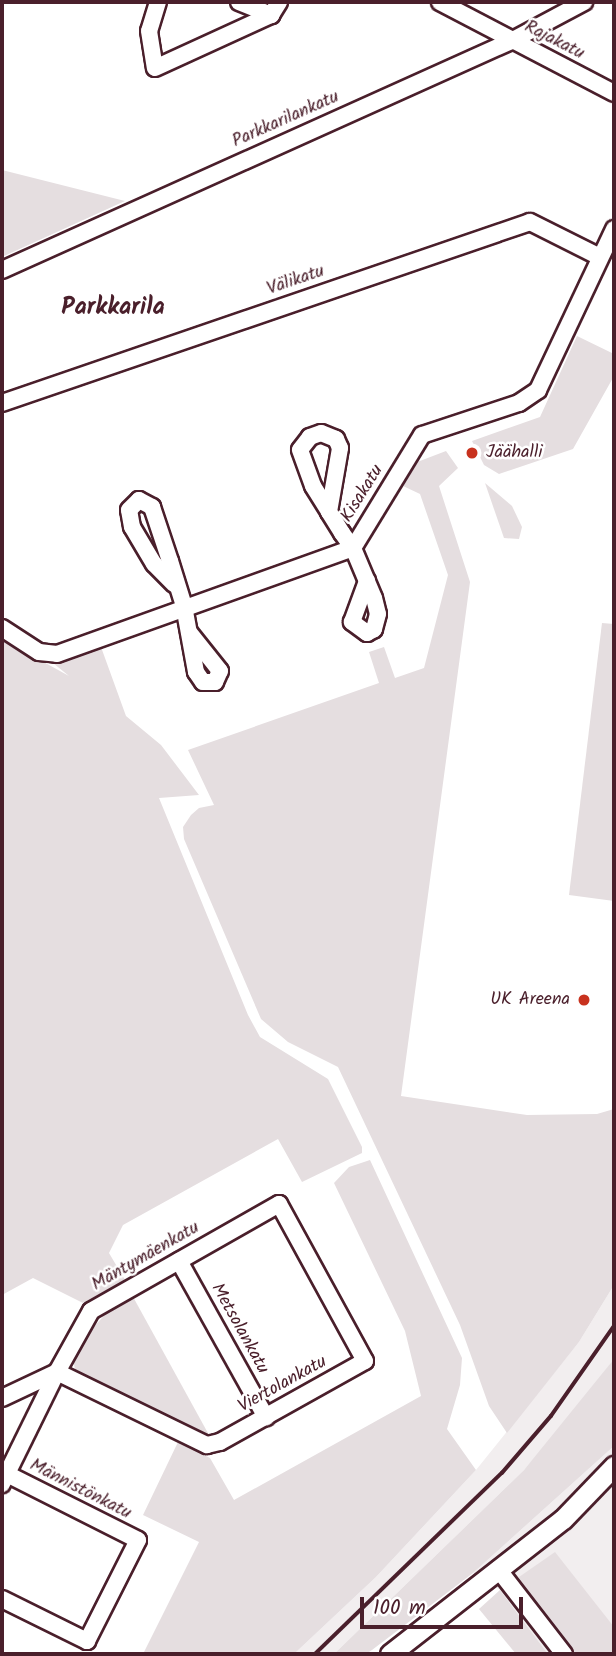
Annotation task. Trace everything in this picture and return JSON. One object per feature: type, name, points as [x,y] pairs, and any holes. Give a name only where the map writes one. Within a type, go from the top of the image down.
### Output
[{"type":"main road","points":[[390,1654],[563,1519],[614,1466]]},
{"type":"street","points":[[158,2],[149,31],[155,68],[275,8]]},
{"type":"street","points":[[239,2],[275,8]]},
{"type":"street","name":"Rajakatu","points":[[440,2],[614,93]]},
{"type":"street","name":"Parkkarilankatu","points":[[2,270],[511,41],[584,2]]},
{"type":"street","name":"Välikatu","points":[[2,403],[530,222],[600,257]]},
{"type":"street","name":"Kisakatu","points":[[2,628],[38,652],[57,654],[184,606],[353,548],[422,435],[519,403],[538,390],[614,229]]},
{"type":"street","points":[[174,584],[154,564],[132,527],[130,510],[139,500],[152,507],[174,584],[184,606],[189,632]]},
{"type":"street","points":[[329,512],[353,548],[367,581]]},
{"type":"street","name":"Mäntymäenkatu","points":[[4,1479],[57,1372],[91,1311],[279,1204]]},
{"type":"street","name":"Viertolankatu","points":[[57,1372],[207,1445],[220,1443],[365,1361],[279,1204]]},
{"type":"street","name":"Metsolankatu","points":[[179,1261],[266,1417]]},
{"type":"street","points":[[2,1398],[57,1372]]},
{"type":"street","name":"Männistönkatu","points":[[2,1599],[86,1642],[138,1540],[4,1479]]},
{"type":"street","points":[[498,1569],[564,1654]]},
{"type":"shaded area","points":[[2,170],[125,201],[2,257]]},
{"type":"shaded area","points":[[577,336],[614,354],[614,376],[573,449],[499,474],[484,465],[472,441],[540,417]]},
{"type":"shaded area","points":[[446,451],[458,468],[439,486],[470,582],[401,1096],[527,1115],[597,1114],[614,1109],[614,1285],[579,1342],[507,1433],[489,1406],[460,1325],[338,1067],[288,1042],[261,1019],[184,839],[183,827],[199,808],[214,805],[188,750],[379,683],[369,652],[384,647],[395,678],[424,668],[448,575],[420,494],[401,485],[412,464]]},
{"type":"shaded area","points":[[485,483],[512,506],[522,527],[519,539],[504,538]]},
{"type":"shaded area","points":[[602,623],[614,624],[614,901],[569,895]]},
{"type":"shaded area","points":[[2,639],[69,676],[53,663],[101,647],[126,716],[161,745],[199,795],[159,798],[248,1015],[260,1037],[328,1079],[362,1147],[362,1153],[302,1182],[278,1139],[123,1225],[109,1253],[125,1280],[83,1303],[33,1278],[2,1295]]},
{"type":"shaded area","points":[[370,1160],[462,1358],[460,1385],[447,1429],[476,1470],[376,1577],[294,1654],[143,1654],[199,1542],[143,1515],[178,1442],[210,1458],[234,1500],[421,1396],[405,1331],[334,1183],[349,1167]]},
{"type":"shaded area","points":[[614,1285],[614,1359],[567,1421],[524,1470],[334,1654],[294,1654],[376,1577],[476,1470],[579,1342]]},
{"type":"shaded area","points":[[132,1295],[209,1435],[185,1428],[75,1370],[73,1358],[90,1331],[112,1307]]},
{"type":"shaded area","points":[[614,1359],[614,1446],[473,1573],[372,1650],[366,1654],[334,1654],[524,1470]]},
{"type":"shaded area","points":[[614,1446],[614,1654],[548,1654],[500,1590],[473,1573]]},
{"type":"shaded area","points":[[555,1552],[614,1627],[614,1654],[576,1654],[523,1587],[519,1577]]},
{"type":"shaded area","points":[[500,1590],[548,1654],[516,1654],[479,1609]]},
{"type":"railway","points":[[315,1654],[502,1473],[551,1416],[614,1326]]},
{"type":"place","name":"Jäähalli","points":[[472,453]]},
{"type":"place","name":"UK Areena","points":[[584,1000]]},
{"type":"district","name":"Parkkarila","points":[[113,308]]}]
